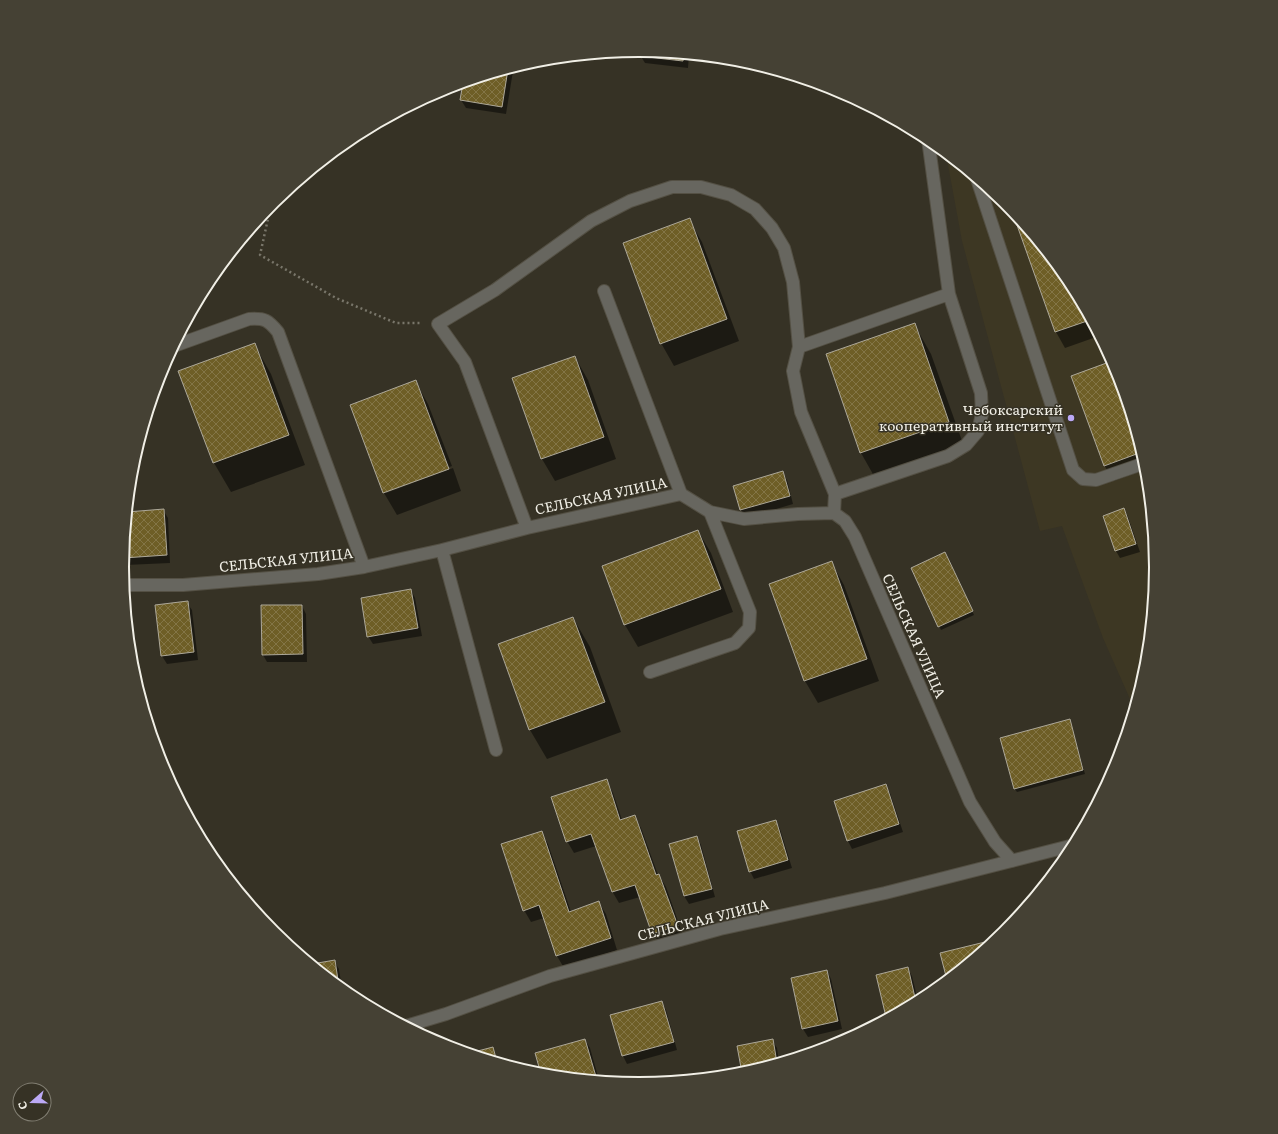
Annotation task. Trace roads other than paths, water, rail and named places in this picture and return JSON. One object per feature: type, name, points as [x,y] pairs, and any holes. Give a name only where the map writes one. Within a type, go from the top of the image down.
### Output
[{"type":"street","points":[[835,494],[948,456],[966,445],[978,431],[982,414],[981,393],[949,294],[929,148]]},
{"type":"street","points":[[527,528],[465,362],[438,324],[495,290],[591,221],[630,201],[672,187],[701,188],[731,195],[755,209],[772,228],[784,248],[793,282],[799,347],[792,370],[801,412],[835,494],[834,514]]},
{"type":"street","points":[[980,189],[1073,470],[1083,479],[1096,480],[1138,465]]},
{"type":"street","points":[[604,291],[681,494]]},
{"type":"street","points":[[799,347],[949,294]]},
{"type":"street","points":[[181,344],[249,319],[261,318],[270,322],[278,332],[364,568]]},
{"type":"street","name":"СЕЛЬСКАЯ УЛИЦА","points":[[130,586],[183,585],[318,574],[364,568],[527,528],[681,494],[710,512],[744,519],[798,514],[834,514],[845,521],[855,537],[970,802],[995,842],[1012,861]]},
{"type":"street","points":[[650,672],[735,643],[749,628],[750,612],[710,512]]},
{"type":"street","points":[[442,550],[496,750]]},
{"type":"street","name":"СЕЛЬСКАЯ УЛИЦА","points":[[413,1024],[446,1014],[550,976],[713,931],[885,893],[1065,847]]},
{"type":"place","name":"Чебоксарский кооперативный институт","points":[[1071,418]]}]
